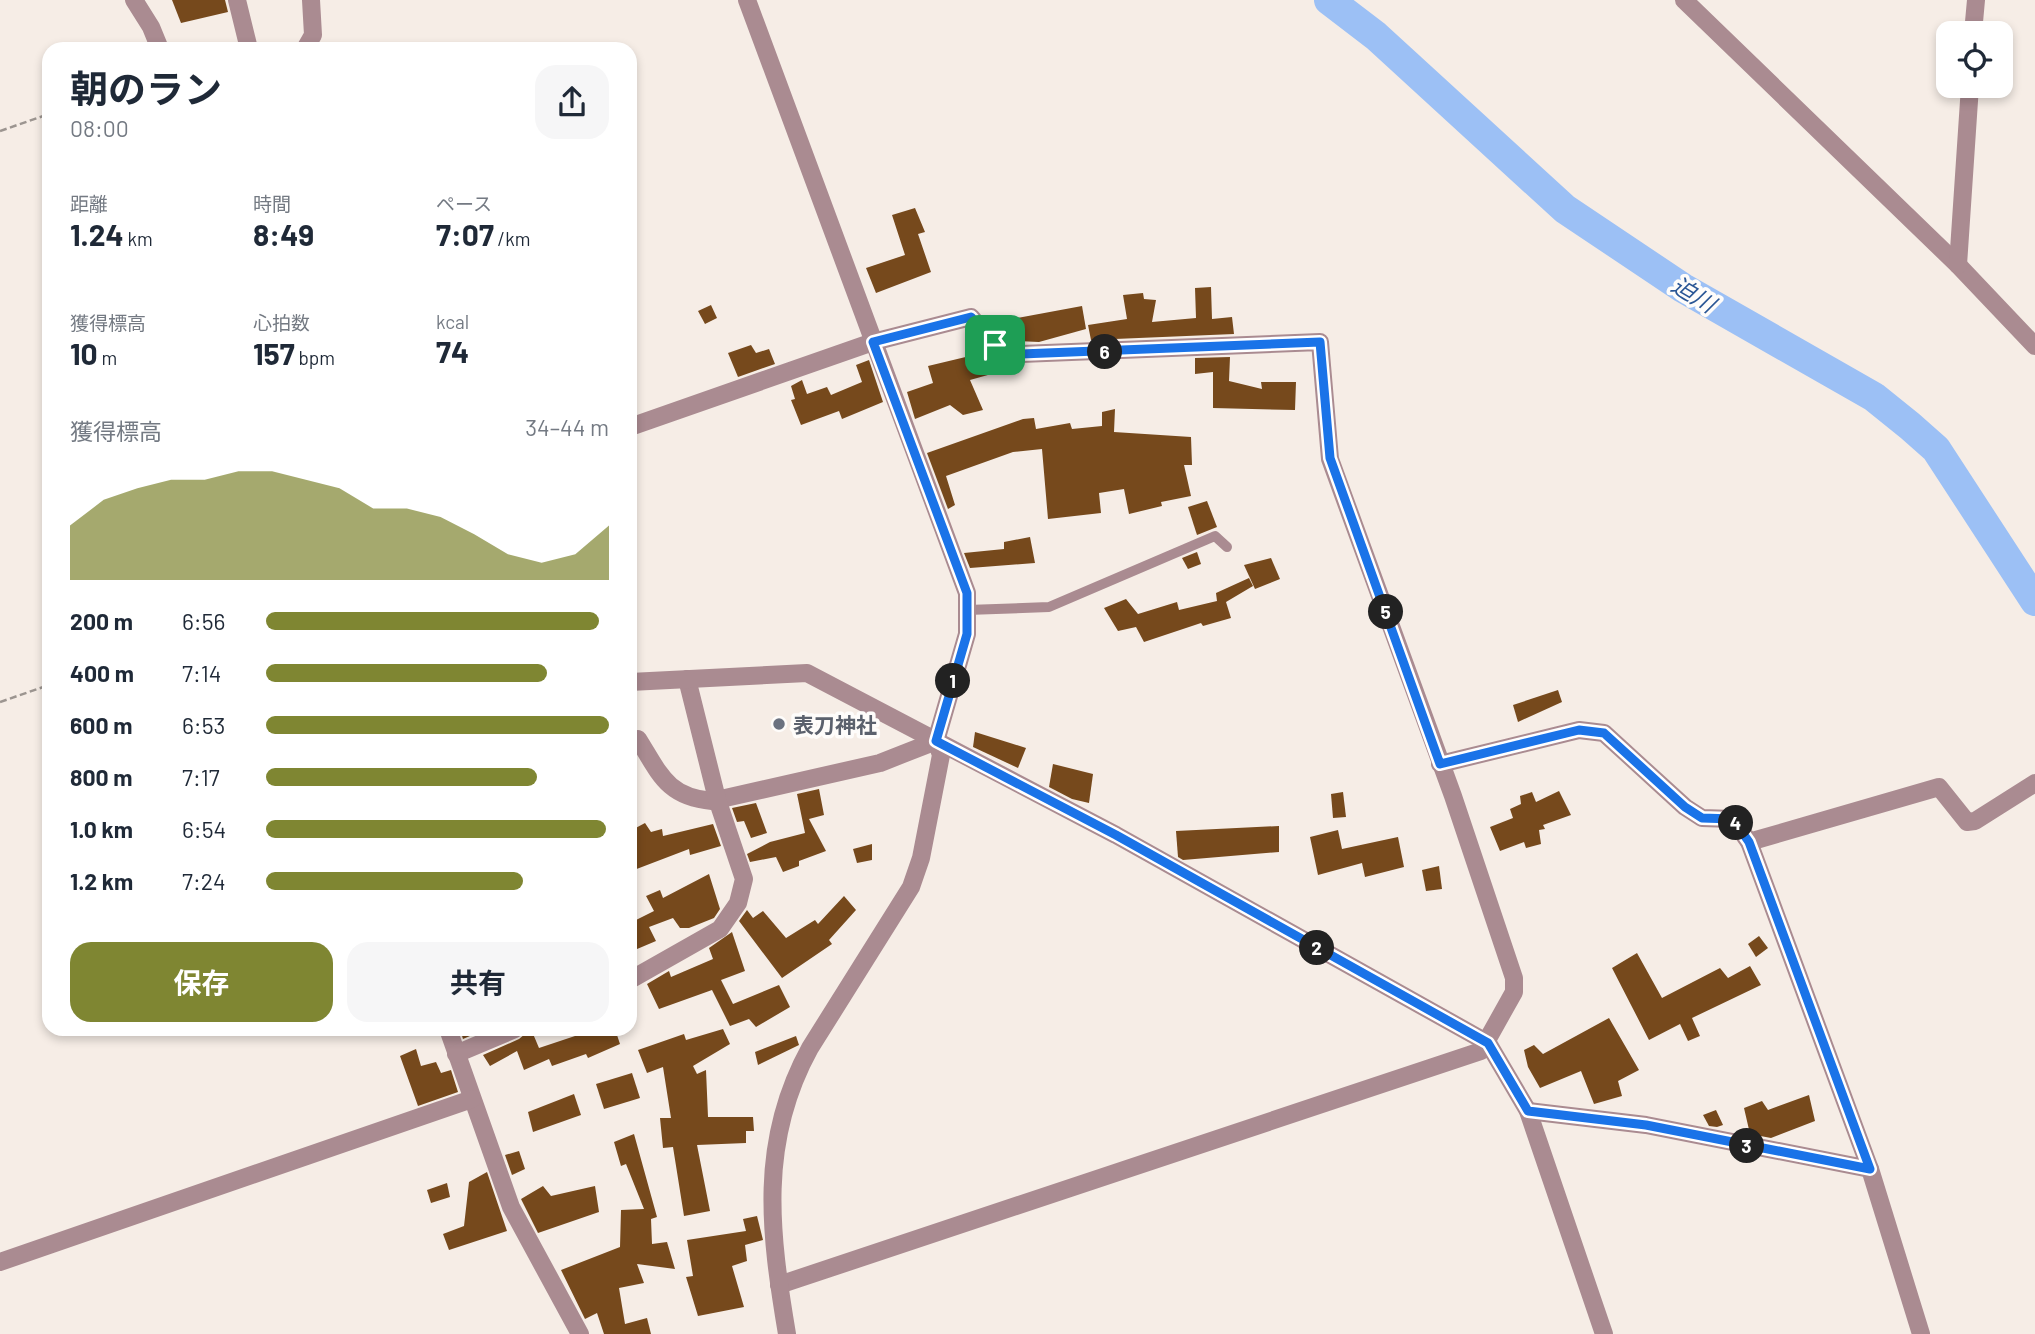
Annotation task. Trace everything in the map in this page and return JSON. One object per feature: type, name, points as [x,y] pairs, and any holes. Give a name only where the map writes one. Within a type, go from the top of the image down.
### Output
[{"type":"street","points":[[134,0],[157,42]]},
{"type":"street","points":[[237,0],[247,42]]},
{"type":"street","points":[[309,42],[313,35],[311,0]]},
{"type":"street","points":[[747,0],[967,593],[967,634],[936,741],[941,755],[921,858],[911,887],[810,1048],[796,1073],[779,1120],[772,1170],[779,1285],[787,1334]]},
{"type":"street","points":[[1684,0],[1958,265],[2035,346]]},
{"type":"street","points":[[1974,21],[1976,0]]},
{"type":"street","points":[[1958,265],[1969,98]]},
{"type":"street","points":[[637,425],[873,342],[971,317],[995,345],[1021,354],[1320,342],[1330,458],[1514,978],[1514,992],[1488,1043],[1481,1051],[779,1285]]},
{"type":"street","points":[[637,682],[807,673],[1116,835],[1488,1043],[1528,1111],[1604,1334]]},
{"type":"street","points":[[637,975],[720,929],[738,903],[744,878],[717,799],[687,679]]},
{"type":"street","points":[[1440,764],[1579,730],[1604,733],[1685,807],[1702,818],[1733,819],[1749,842],[1870,1169],[1922,1334]]},
{"type":"street","points":[[638,739],[664,781],[688,799],[717,799],[880,763],[936,741]]},
{"type":"street","points":[[1749,842],[1939,787],[1967,822],[1975,821],[2035,783]]},
{"type":"street","points":[[450,1036],[512,1207],[580,1334]]},
{"type":"street","points":[[456,1054],[498,1036]]},
{"type":"street","points":[[0,1262],[472,1099]]},
{"type":"street","points":[[1528,1111],[1646,1125],[1870,1169]]},
{"type":"lane","points":[[967,610],[1049,607],[1214,536],[1227,547]]},
{"type":"path","points":[[0,131],[42,116]]},
{"type":"path","points":[[0,702],[42,687]]},
{"type":"building","points":[[172,0],[225,0],[228,12],[181,23]]},
{"type":"building","points":[[915,208],[925,232],[918,234],[931,272],[876,293],[866,268],[905,255],[892,215]]},
{"type":"building","points":[[1211,287],[1212,319],[1232,317],[1234,334],[1091,340],[1088,325],[1127,319],[1123,295],[1143,293],[1144,299],[1156,300],[1152,322],[1196,318],[1195,288]]},
{"type":"building","points":[[711,305],[717,318],[705,324],[698,311]]},
{"type":"building","points":[[1082,306],[1086,329],[1039,342],[1017,341],[1012,319]]},
{"type":"building","points":[[751,345],[756,353],[769,349],[775,364],[738,377],[728,353]]},
{"type":"building","points":[[974,355],[977,362],[993,360],[995,373],[970,380],[983,410],[963,415],[950,405],[915,419],[907,392],[933,383],[928,366]]},
{"type":"building","points":[[1230,357],[1229,381],[1262,389],[1261,382],[1296,382],[1295,410],[1213,408],[1213,372],[1195,374],[1195,358]]},
{"type":"building","points":[[869,360],[883,402],[842,419],[839,411],[801,425],[791,400],[795,399],[791,386],[802,380],[807,394],[827,387],[831,395],[862,382],[856,365]]},
{"type":"building","points":[[1115,409],[1114,432],[1191,437],[1192,465],[1184,465],[1191,496],[1161,502],[1162,506],[1129,514],[1124,489],[1099,493],[1101,513],[1048,519],[1042,449],[1013,452],[946,476],[955,505],[948,509],[927,453],[1023,419],[1034,418],[1036,429],[1070,423],[1072,429],[1102,426],[1102,412]]},
{"type":"building","points":[[1207,501],[1217,527],[1197,535],[1188,507]]},
{"type":"building","points":[[1030,537],[1035,563],[970,568],[964,553],[1004,549],[1004,542]]},
{"type":"building","points":[[1197,552],[1201,564],[1188,569],[1182,558]]},
{"type":"building","points":[[1271,558],[1280,579],[1255,589],[1244,565]]},
{"type":"building","points":[[1249,578],[1253,586],[1226,602],[1231,618],[1203,626],[1201,623],[1144,642],[1136,627],[1118,631],[1104,608],[1126,599],[1138,614],[1177,602],[1179,610],[1217,601],[1216,593]]},
{"type":"building","points":[[1558,690],[1562,702],[1518,722],[1513,705]]},
{"type":"building","points":[[975,732],[1026,748],[1018,768],[973,747]]},
{"type":"building","points":[[1053,764],[1093,774],[1089,803],[1072,799],[1049,787]]},
{"type":"building","points":[[819,789],[824,815],[809,819],[826,851],[799,861],[799,866],[783,872],[776,857],[750,862],[747,854],[770,842],[805,833],[797,794]]},
{"type":"building","points":[[1559,791],[1571,815],[1543,825],[1545,829],[1539,830],[1541,844],[1526,848],[1524,842],[1500,851],[1490,827],[1513,818],[1510,809],[1521,804],[1520,796],[1532,792],[1536,802]]},
{"type":"building","points":[[1343,792],[1346,817],[1333,818],[1331,794]]},
{"type":"building","points":[[756,803],[767,833],[751,838],[744,821],[737,822],[732,808]]},
{"type":"building","points":[[645,823],[651,832],[662,829],[663,836],[713,824],[721,846],[690,855],[689,849],[637,869],[637,827]]},
{"type":"building","points":[[1279,826],[1279,852],[1183,860],[1178,857],[1176,831]]},
{"type":"building","points":[[1338,830],[1342,849],[1398,837],[1404,867],[1365,877],[1362,863],[1318,875],[1310,837]]},
{"type":"building","points":[[872,844],[872,860],[857,863],[853,849]]},
{"type":"building","points":[[1439,866],[1442,889],[1426,891],[1422,870]]},
{"type":"building","points":[[709,874],[720,909],[714,918],[689,928],[680,928],[673,918],[649,927],[656,941],[637,949],[637,920],[654,911],[646,896],[660,890],[663,898]]},
{"type":"building","points":[[844,896],[856,910],[829,940],[832,944],[782,978],[739,921],[747,910],[753,918],[763,911],[786,938],[815,920],[818,924]]},
{"type":"building","points":[[732,932],[745,971],[721,980],[733,1004],[779,985],[790,1007],[756,1027],[749,1019],[730,1026],[712,990],[659,1009],[647,984],[669,971],[671,977],[713,959],[709,948]]},
{"type":"building","points":[[1759,936],[1768,948],[1756,957],[1748,944]]},
{"type":"building","points":[[1637,953],[1662,998],[1720,968],[1728,978],[1750,966],[1761,985],[1692,1018],[1700,1036],[1688,1041],[1680,1024],[1649,1040],[1612,968]]},
{"type":"building","points":[[1609,1018],[1639,1070],[1618,1081],[1622,1096],[1594,1104],[1581,1071],[1540,1088],[1528,1067],[1524,1050],[1534,1045],[1543,1054]]},
{"type":"building","points":[[723,1029],[730,1044],[693,1066],[697,1074],[706,1070],[708,1117],[753,1117],[754,1131],[746,1131],[746,1143],[697,1145],[710,1211],[684,1216],[673,1147],[663,1148],[660,1118],[671,1118],[663,1067],[647,1073],[638,1050],[684,1034],[686,1040]]},
{"type":"building","points":[[523,1036],[534,1036],[539,1048],[575,1036],[617,1036],[620,1044],[588,1058],[586,1054],[552,1066],[549,1059],[524,1070],[517,1051],[490,1066],[483,1055]]},
{"type":"building","points":[[796,1036],[799,1045],[758,1065],[755,1052]]},
{"type":"building","points":[[416,1049],[421,1066],[436,1062],[441,1073],[451,1070],[458,1092],[418,1106],[400,1056]]},
{"type":"building","points":[[632,1073],[640,1098],[604,1109],[596,1084]]},
{"type":"building","points":[[574,1094],[581,1115],[533,1132],[528,1112]]},
{"type":"building","points":[[1809,1095],[1815,1121],[1771,1138],[1750,1134],[1744,1108],[1762,1101],[1768,1110]]},
{"type":"building","points":[[1716,1110],[1723,1125],[1709,1126],[1703,1115]]},
{"type":"building","points":[[634,1134],[657,1217],[651,1219],[652,1244],[667,1242],[675,1269],[637,1264],[644,1283],[619,1288],[625,1324],[647,1318],[651,1334],[604,1334],[597,1313],[585,1319],[561,1270],[620,1247],[621,1210],[644,1209],[626,1164],[621,1166],[614,1142]]},
{"type":"building","points":[[519,1151],[525,1169],[512,1175],[505,1155]]},
{"type":"building","points":[[487,1172],[507,1231],[449,1250],[443,1234],[464,1226],[469,1182]]},
{"type":"building","points":[[447,1183],[450,1197],[431,1203],[427,1190]]},
{"type":"building","points":[[543,1186],[551,1196],[595,1186],[599,1212],[538,1233],[521,1199]]},
{"type":"building","points":[[757,1216],[763,1240],[745,1245],[747,1261],[732,1266],[744,1307],[698,1316],[686,1277],[693,1276],[687,1240],[746,1231],[743,1219]]},
{"type":"waterway","name":"迫川","points":[[1329,0],[1376,36],[1565,209],[1683,288],[1874,397],[1910,426],[1936,449],[2035,601]]},
{"type":"place","name":"表刀神社","points":[[779,724]]},
{"type":"route","points":[[971,317],[995,345],[1021,354],[1320,342],[1330,458],[1440,764],[1579,730],[1604,733],[1685,807],[1702,818],[1733,819],[1749,842],[1870,1169],[1646,1125],[1591,1116],[1528,1111],[1488,1043],[1116,835],[936,741],[967,634],[967,593],[873,342],[971,317]]}]
